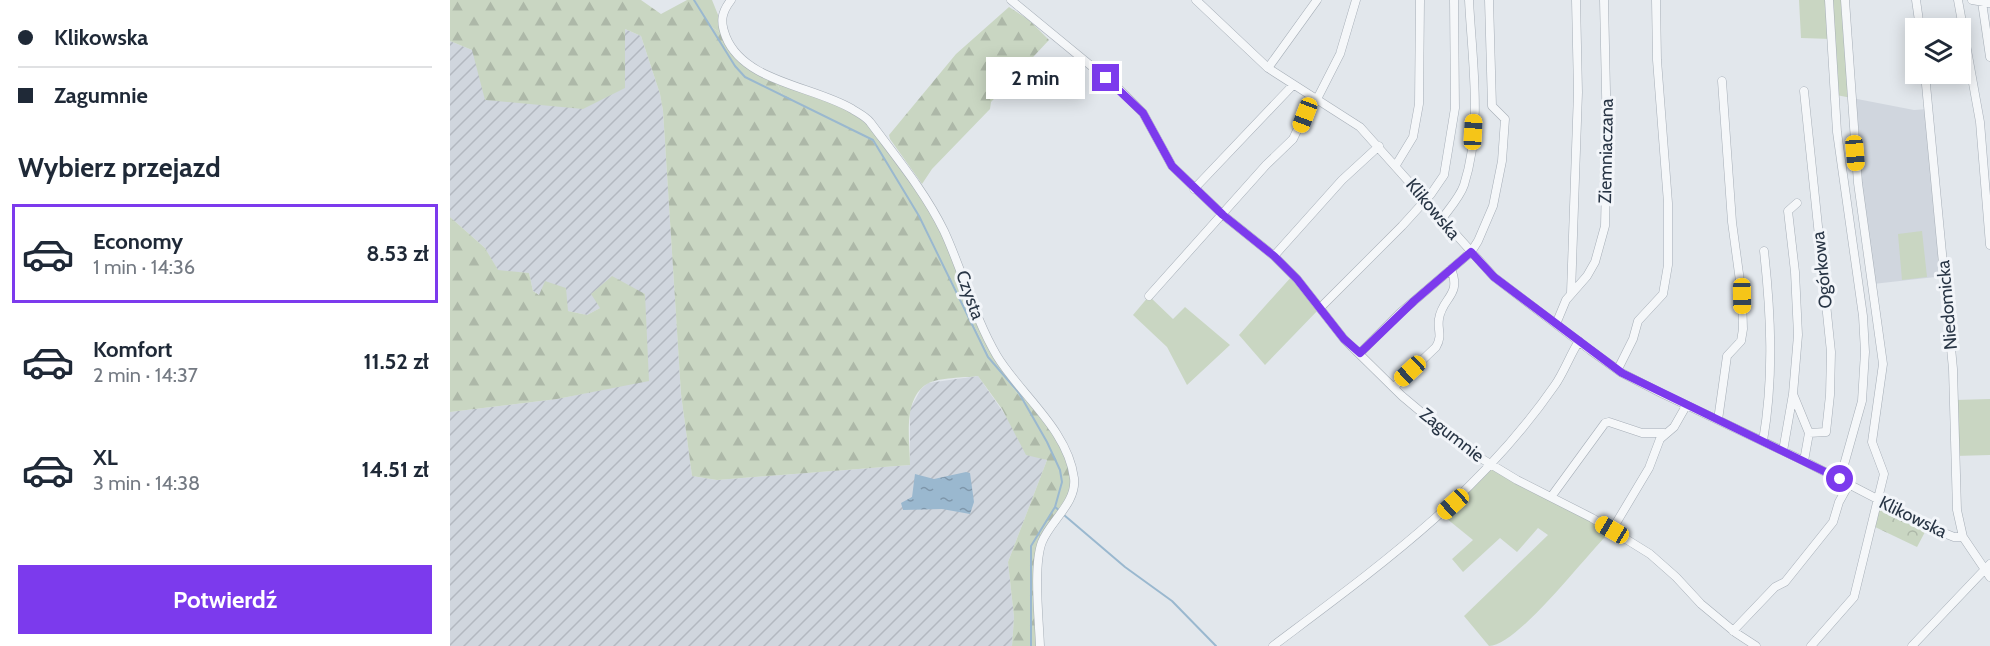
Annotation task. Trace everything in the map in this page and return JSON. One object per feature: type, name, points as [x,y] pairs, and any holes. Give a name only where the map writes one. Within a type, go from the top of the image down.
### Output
[{"type":"street","name":"Czysta","points":[[732,0],[724,9],[721,22],[730,47],[741,60],[757,72],[836,100],[867,118],[922,194],[942,228],[983,329],[998,357],[1038,406],[1056,434],[1074,481],[1068,500],[1042,542],[1039,562],[1040,646]]},
{"type":"street","name":"Zagumnie","points":[[1011,0],[1118,88],[1143,113],[1172,166],[1194,189],[1274,256],[1360,353],[1394,387],[1464,448],[1612,530],[1650,554],[1733,631],[1756,646]]},
{"type":"street","name":"Klikowska","points":[[1196,0],[1268,68],[1314,100],[1360,127],[1494,277],[1578,341],[1618,369],[1686,406],[1804,461],[1940,531],[1954,537],[1964,537],[1987,567],[1990,577]]},
{"type":"street","points":[[1268,68],[1317,0]]},
{"type":"street","points":[[1149,296],[1266,165],[1293,139],[1340,54],[1356,0]]},
{"type":"street","points":[[1396,165],[1413,137],[1419,104],[1420,0]]},
{"type":"street","points":[[1320,308],[1431,195],[1446,167],[1455,108],[1454,0]]},
{"type":"street","points":[[1441,219],[1463,187],[1470,156],[1474,109],[1469,0]]},
{"type":"street","points":[[1360,353],[1471,252],[1493,206],[1505,119],[1492,106],[1489,0]]},
{"type":"street","name":"Ziemniaczana","points":[[1571,293],[1578,92],[1576,0]]},
{"type":"street","name":"Ziemniaczana","points":[[1556,324],[1571,293],[1587,276],[1595,262],[1605,226],[1607,138],[1604,0]]},
{"type":"street","points":[[1618,369],[1634,339],[1638,321],[1663,294],[1668,265],[1668,203],[1657,60],[1656,0]]},
{"type":"street","points":[[1829,0],[1837,132],[1863,316],[1864,352],[1862,401],[1840,479]]},
{"type":"street","points":[[1811,646],[1854,597],[1884,474],[1872,442],[1883,364],[1858,183],[1845,0]]},
{"type":"street","points":[[1916,0],[1919,18]]},
{"type":"street","points":[[1958,0],[1980,122],[1990,245]]},
{"type":"street","points":[[1972,0],[1986,2],[1990,57]]},
{"type":"street","points":[[1718,420],[1727,356],[1741,341],[1743,329],[1742,296],[1732,222],[1722,81]]},
{"type":"street","name":"Niedomicka","points":[[1926,84],[1953,369],[1957,510],[1964,537]]},
{"type":"street","points":[[1194,189],[1293,85]]},
{"type":"street","name":"Ogórkowa","points":[[1804,91],[1832,375],[1826,432],[1809,433]]},
{"type":"street","points":[[1274,256],[1342,180],[1379,146]]},
{"type":"street","points":[[1783,451],[1793,394],[1798,335],[1795,273],[1788,211],[1797,203]]},
{"type":"street","points":[[1763,441],[1769,397],[1771,327],[1764,251]]},
{"type":"street","points":[[1394,387],[1436,347],[1441,338],[1438,320],[1455,288],[1451,269]]},
{"type":"street","points":[[1273,646],[1363,580],[1464,493],[1491,465],[1557,383],[1578,341]]},
{"type":"street","points":[[1793,394],[1809,433],[1804,461]]},
{"type":"street","points":[[1551,497],[1605,423],[1610,422],[1642,433],[1664,433],[1674,427],[1686,406]]},
{"type":"street","points":[[1612,530],[1649,468],[1664,433]]},
{"type":"street","points":[[1733,631],[1775,587],[1785,582],[1833,522],[1839,502],[1849,484]]},
{"type":"street","points":[[1912,646],[1987,567]]},
{"type":"shaded area","points":[[625,29],[641,36],[660,94],[663,111],[681,394],[692,476],[717,480],[910,465],[910,409],[921,389],[928,383],[978,376],[1033,455],[1047,460],[1008,562],[1014,617],[1012,646],[450,646],[450,412],[557,399],[649,380],[600,308],[587,315],[568,311],[533,291],[529,273],[498,271],[485,248],[450,217],[450,41],[472,50]]},
{"type":"shaded area","points":[[1852,98],[1914,110],[1928,109],[1944,276],[1873,284]]},
{"type":"green space","points":[[450,0],[641,0],[661,14],[687,0],[695,0],[710,26],[727,37],[735,54],[774,77],[782,94],[873,141],[921,219],[990,358],[1024,402],[1032,399],[1055,432],[1073,476],[1068,499],[1040,546],[1039,646],[1012,646],[1014,617],[1008,562],[1047,460],[1026,455],[1002,409],[978,376],[938,380],[927,384],[919,391],[914,400],[909,421],[910,465],[717,480],[692,476],[681,394],[663,111],[660,94],[641,36],[625,29],[625,88],[583,109],[485,100],[472,50],[450,41]]},
{"type":"green space","points":[[695,0],[712,0],[727,37],[710,26]]},
{"type":"green space","points":[[1799,0],[1845,0],[1852,98],[1836,95],[1832,39],[1801,38]]},
{"type":"green space","points":[[1009,7],[1029,20],[1049,40],[991,102],[990,109],[932,169],[922,184],[889,135],[956,54]]},
{"type":"green space","points":[[774,77],[867,118],[942,228],[998,357],[1032,399],[1024,402],[990,358],[921,219],[873,141],[782,94]]},
{"type":"green space","points":[[450,217],[485,248],[498,270],[529,273],[533,291],[539,295],[545,281],[566,288],[568,311],[587,315],[600,308],[591,294],[612,276],[645,294],[649,381],[557,399],[450,412]]},
{"type":"green space","points":[[1922,231],[1927,277],[1902,280],[1898,234]]},
{"type":"green space","points":[[1293,275],[1320,308],[1265,365],[1239,335]]},
{"type":"green space","points":[[1149,296],[1173,319],[1185,307],[1230,345],[1187,385],[1167,347],[1133,315]]},
{"type":"green space","points":[[1990,399],[1990,455],[1955,456],[1955,400]]},
{"type":"green space","points":[[1491,465],[1612,530],[1534,615],[1502,642],[1489,646],[1464,616],[1548,535],[1538,528],[1517,552],[1500,538],[1463,572],[1452,559],[1473,540],[1441,514]]},
{"type":"green space","points":[[1880,509],[1925,532],[1917,547],[1873,526]]},
{"type":"water","points":[[970,473],[974,502],[970,514],[942,509],[903,510],[901,503],[912,497],[915,474],[934,479]]},
{"type":"waterway","points":[[694,0],[735,66],[745,77],[873,140],[919,216],[988,357],[1019,393],[1047,442],[1060,470],[1062,482],[1055,507],[1060,511]]},
{"type":"waterway","points":[[1031,646],[1031,546],[1055,507]]},
{"type":"waterway","points":[[1064,515],[1125,567],[1172,601],[1216,646]]},
{"type":"route","points":[[1106,78],[1143,113],[1172,166],[1223,215],[1274,256],[1297,279],[1344,339],[1360,353],[1400,313],[1471,252],[1494,277],[1622,373],[1840,479]]}]
